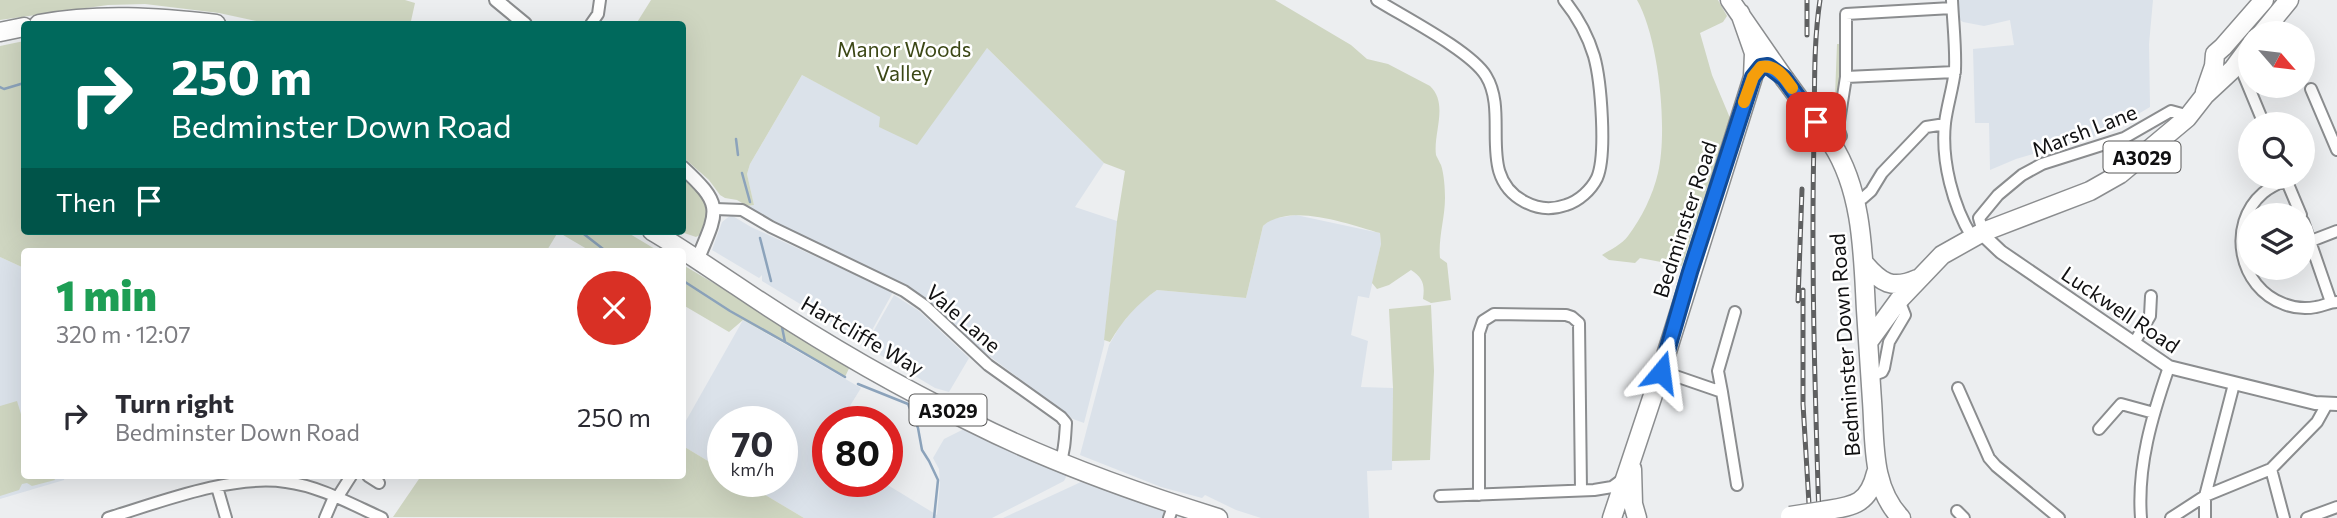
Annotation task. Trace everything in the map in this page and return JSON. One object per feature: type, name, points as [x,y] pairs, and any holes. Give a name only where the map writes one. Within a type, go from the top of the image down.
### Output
[{"type":"highway","points":[[2228,66],[2233,51],[2223,47],[2264,0]]},
{"type":"highway","points":[[2272,21],[2289,0]]},
{"type":"highway","name":"Bedminster Road","points":[[1614,509],[1661,372],[1753,77],[1754,53],[1733,3]]},
{"type":"highway","name":"Bedminster Down Road","points":[[1733,3],[1784,78],[1836,140],[1846,170],[1864,263],[1876,473]]},
{"type":"highway","points":[[57,21],[135,17],[181,21]]},
{"type":"highway","points":[[0,32],[21,28]]},
{"type":"highway","name":"A3029","points":[[1870,341],[1899,300],[1942,255],[1978,234],[2101,186],[2120,174],[2170,135],[2238,57]]},
{"type":"highway","points":[[1753,77],[1761,67],[1768,66],[1784,78]]},
{"type":"highway","name":"Hartcliffe Way","points":[[659,235],[681,248]]},
{"type":"highway","name":"Hartcliffe Way","points":[[686,251],[736,286],[862,363],[970,422],[1172,511],[1218,518]]},
{"type":"highway","points":[[1864,263],[1879,279],[1893,284],[1920,278]]},
{"type":"highway","points":[[1614,509],[1635,515],[1632,455]]},
{"type":"highway","points":[[1855,508],[1872,487],[1876,473]]},
{"type":"highway","points":[[1876,473],[1898,515]]},
{"type":"highway","points":[[1785,517],[1855,508],[1875,502],[1898,515]]},
{"type":"street","points":[[495,0],[521,21]]},
{"type":"street","points":[[593,21],[598,13],[600,0]]},
{"type":"street","points":[[1377,0],[1466,55],[1485,74],[1494,99],[1496,152],[1501,177],[1511,193],[1525,202],[1543,208],[1566,206],[1580,199],[1595,182],[1600,166],[1601,98],[1598,72],[1583,31],[1564,0]]},
{"type":"street","points":[[1836,140],[1846,77],[1846,14],[1952,4],[1955,72],[1945,124],[1947,165],[1960,217],[1978,234]]},
{"type":"street","points":[[2228,66],[2242,71],[2259,112]]},
{"type":"street","points":[[1846,77],[1955,72]]},
{"type":"street","points":[[2315,98],[2337,150]]},
{"type":"street","name":"Marsh Lane","points":[[1978,234],[1979,218],[1998,195],[2022,175],[2042,164],[2124,138],[2171,111],[2187,118]]},
{"type":"street","points":[[1854,202],[1871,191],[1882,173],[1926,127],[1945,124]]},
{"type":"street","points":[[686,171],[710,194],[715,209],[713,225],[698,258]]},
{"type":"street","points":[[2269,189],[2251,208],[2245,219],[2240,242],[2246,265],[2257,286],[2283,304],[2312,307],[2334,302],[2315,252]]},
{"type":"street","name":"Vale Lane","points":[[715,209],[742,210],[771,227],[904,291],[924,305],[988,365],[1062,417],[1066,423],[1063,440],[1066,449],[1060,463]]},
{"type":"street","points":[[2315,239],[2337,231]]},
{"type":"street","name":"Luckwell Road","points":[[1978,234],[2169,367],[2234,384],[2332,404]]},
{"type":"street","points":[[2134,343],[2150,316],[2151,296]]},
{"type":"street","points":[[1871,376],[1882,372],[1893,334],[1905,314],[1899,300]]},
{"type":"street","points":[[1735,312],[1718,371],[1737,485]]},
{"type":"street","points":[[1479,495],[1479,333],[1483,321],[1494,314],[1566,315],[1579,323],[1581,490]]},
{"type":"street","points":[[2141,518],[2142,477],[2154,413],[2169,367]]},
{"type":"street","points":[[1661,372],[1722,392]]},
{"type":"street","points":[[2205,518],[2205,496],[2234,384]]},
{"type":"street","points":[[1958,388],[1989,458],[2059,518]]},
{"type":"street","points":[[2099,429],[2121,404],[2154,413]]},
{"type":"street","points":[[2171,518],[2205,496],[2271,469],[2332,404]]},
{"type":"street","points":[[2271,469],[2284,518]]},
{"type":"street","points":[[325,518],[349,479]]},
{"type":"street","points":[[373,479],[379,483]]},
{"type":"street","points":[[1440,496],[1594,490],[1614,486],[1623,479]]},
{"type":"street","points":[[107,518],[137,514],[217,487],[245,481],[273,480],[306,486],[382,518]]},
{"type":"street","points":[[217,487],[226,518]]},
{"type":"street","points":[[1594,490],[1614,509]]},
{"type":"street","points":[[2307,518],[2337,507]]},
{"type":"shaded area","points":[[1958,0],[2153,0],[2149,44],[2150,107],[2106,133],[2016,159],[1990,170],[1989,123],[1975,123],[1973,49],[2014,45],[2010,20],[1984,26],[1963,22],[1960,20]]},
{"type":"shaded area","points":[[987,48],[1104,163],[1075,207],[1117,221],[1104,345],[1084,423],[1073,419],[976,346],[922,298],[786,230],[747,206],[754,205],[747,174],[750,164],[802,75],[881,117]]},
{"type":"shaded area","points":[[731,215],[751,227],[893,292],[865,343],[762,281],[762,275],[759,278],[712,250],[722,222]]},
{"type":"shaded area","points":[[1296,215],[1380,233],[1381,244],[1369,298],[1358,296],[1351,335],[1368,341],[1361,387],[1393,388],[1392,470],[1367,471],[1369,518],[1261,518],[1205,495],[1202,498],[1161,487],[1080,455],[1109,345],[1139,303],[1157,290],[1246,298],[1263,226],[1271,219]]},
{"type":"shaded area","points":[[0,257],[21,267],[21,479],[64,479],[0,499]]},
{"type":"shaded area","points":[[894,295],[919,311],[969,358],[949,392],[935,388],[865,346]]},
{"type":"shaded area","points":[[743,320],[861,388],[850,406],[812,406],[812,497],[903,497],[903,494],[937,515],[939,469],[933,458],[944,439],[970,426],[1067,475],[1064,481],[992,518],[804,518],[769,497],[798,497],[798,406],[707,406],[707,460],[686,448],[686,421]]},
{"type":"shaded area","points":[[1081,482],[1167,512],[1164,518],[1003,518]]},
{"type":"green space","points":[[0,0],[405,0],[415,3],[411,21],[256,21],[219,13],[145,4],[108,5],[0,20]]},
{"type":"green space","name":"Manor Woods Valley","points":[[651,0],[1275,0],[1351,45],[1367,59],[1388,64],[1430,86],[1436,93],[1439,110],[1436,155],[1442,169],[1445,194],[1440,258],[1447,263],[1451,300],[1431,303],[1423,299],[1422,282],[1411,270],[1389,285],[1377,289],[1372,283],[1381,244],[1380,233],[1320,217],[1288,216],[1274,219],[1263,226],[1246,298],[1157,290],[1131,313],[1110,342],[1104,340],[1125,171],[1104,163],[987,48],[917,145],[879,127],[880,117],[802,75],[750,164],[747,174],[754,205],[747,206],[720,195],[709,180],[686,160],[686,21],[638,21]]},
{"type":"green space","points":[[1637,0],[1718,0],[1727,16],[1723,22],[1700,33],[1712,75],[1730,118],[1682,266],[1640,258],[1635,263],[1609,260],[1602,255],[1625,239],[1637,222],[1653,190],[1661,155],[1660,85],[1651,37]]},
{"type":"green space","points":[[21,42],[21,235],[556,235],[548,248],[21,248],[21,267],[0,257],[0,46]]},
{"type":"green space","points":[[1837,44],[1841,44],[1839,89],[1835,96]]},
{"type":"green space","points":[[686,180],[702,195],[707,205],[706,232],[696,237],[686,234]]},
{"type":"green space","points":[[563,235],[632,235],[653,248],[585,248]]},
{"type":"green space","points":[[686,267],[851,364],[845,377],[743,320],[729,332],[686,307]]},
{"type":"green space","points":[[1431,305],[1434,371],[1430,460],[1392,461],[1393,388],[1389,309]]},
{"type":"green space","points":[[17,401],[21,414],[21,479],[55,480],[32,486],[22,484],[19,490],[0,496],[0,406]]},
{"type":"green space","points":[[686,448],[707,460],[707,497],[769,497],[804,518],[393,517],[419,479],[686,479]]},
{"type":"waterway","points":[[0,87],[4,89],[21,84]]},
{"type":"waterway","points":[[736,139],[738,155]]},
{"type":"waterway","points":[[742,173],[750,202]]},
{"type":"waterway","points":[[585,235],[602,248]]},
{"type":"waterway","points":[[760,238],[771,281]]},
{"type":"waterway","points":[[686,283],[785,342]]},
{"type":"waterway","points":[[782,327],[785,342],[845,377]]},
{"type":"waterway","points":[[858,384],[908,404],[918,428],[922,450],[938,480],[934,518]]},
{"type":"railway","points":[[1807,0],[1807,35]]},
{"type":"railway","points":[[1819,518],[1813,234],[1816,35],[1820,0]]},
{"type":"railway","points":[[1798,301],[1802,189]]},
{"type":"railway","points":[[1803,290],[1803,404],[1809,504]]},
{"type":"slow traffic","points":[[1744,102],[1753,77],[1761,67],[1774,69],[1792,88]]},
{"type":"route","points":[[1661,372],[1690,272],[1753,77],[1758,69],[1768,66],[1784,78],[1816,122]]}]
